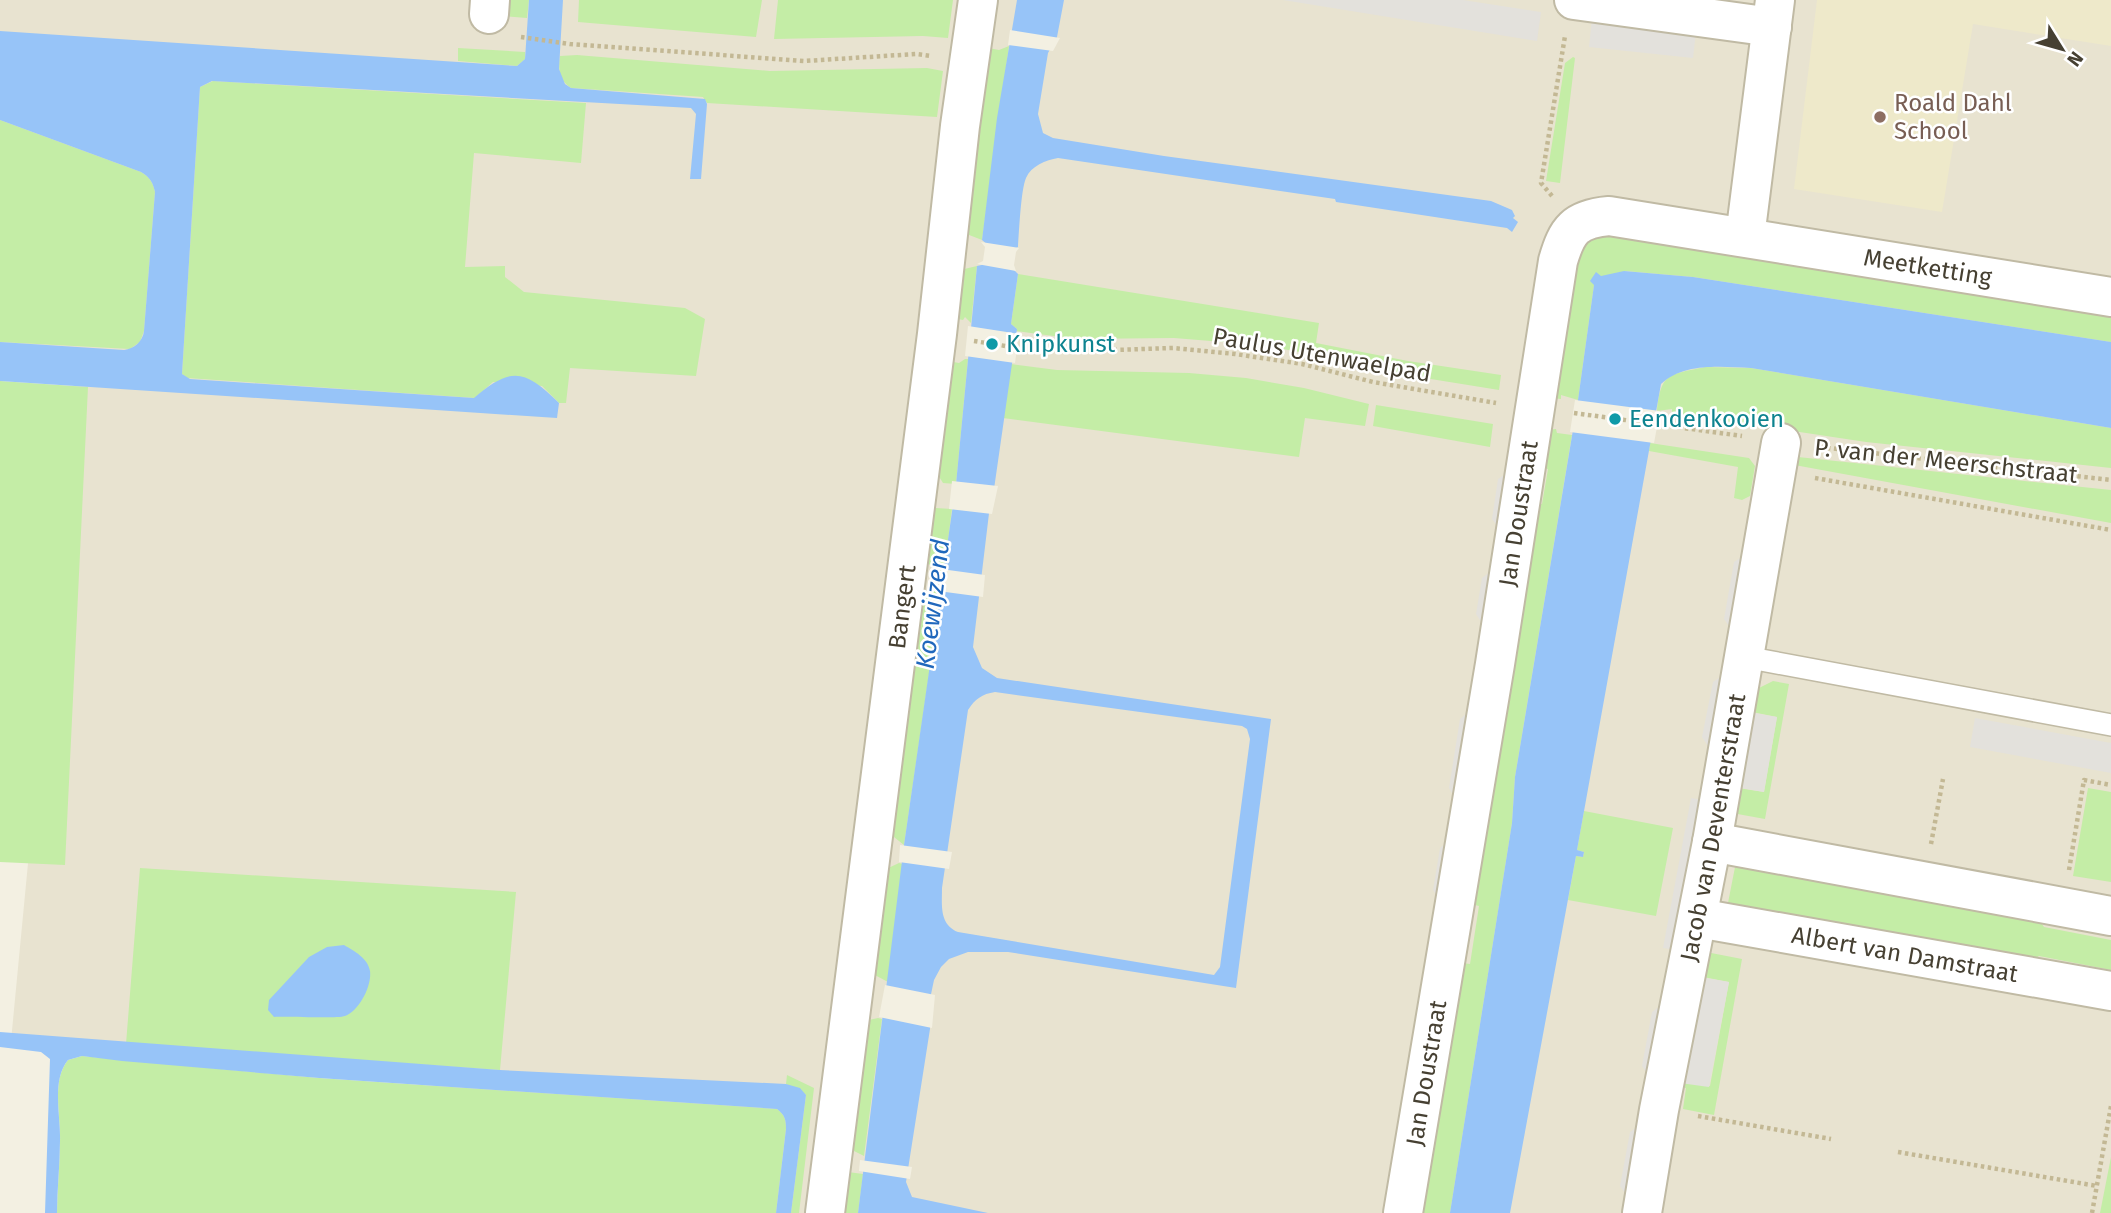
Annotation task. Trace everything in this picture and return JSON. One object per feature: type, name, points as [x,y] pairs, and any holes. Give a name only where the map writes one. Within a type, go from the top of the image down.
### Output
[{"type":"street","name":"Bangert","points":[[825,1213],[978,0]]},
{"type":"street","points":[[1570,13],[1774,13],[1745,237],[1609,216],[1588,218],[1577,226]]},
{"type":"street","name":"Jan Doustraat","points":[[1403,1213],[1558,261],[1565,236],[1577,226]]},
{"type":"street","name":"Meetketting","points":[[1745,237],[2111,298]]},
{"type":"street","name":"Jacob van Deventerstraat","points":[[1642,1213],[1712,842],[1779,457]]},
{"type":"street","points":[[1712,842],[2111,916]]},
{"type":"street","name":"Albert van Damstraat","points":[[1698,918],[2111,991]]},
{"type":"lane","points":[[1745,657],[2111,725]]},
{"type":"path","points":[[1570,13],[1541,183],[1577,226]]},
{"type":"path","points":[[498,17],[570,44],[804,61],[916,54],[970,61]]},
{"type":"path","name":"Paulus Utenwaelpad","points":[[965,340],[1018,348],[1173,348],[1235,354],[1302,364],[1373,382],[1535,409]]},
{"type":"path","name":"P. van der Meerschstraat","points":[[1573,413],[1658,425],[1779,457],[2111,530]]},
{"type":"path","name":"P. van der Meerschstraat","points":[[1779,457],[2111,480]]},
{"type":"path","points":[[1924,881],[1942,779]]},
{"type":"path","points":[[2067,881],[2084,780],[2111,785]]},
{"type":"path","points":[[2092,1213],[2111,1106]]},
{"type":"path","points":[[1660,1110],[1831,1139]]},
{"type":"path","points":[[1898,1152],[2096,1186]]},
{"type":"shaded area","points":[[0,0],[2111,0],[2111,1213],[764,1213],[773,1122],[11,1041],[76,362],[0,358]]},
{"type":"shaded area","points":[[1283,0],[1463,0],[1541,12],[1537,41]]},
{"type":"shaded area","name":"Roald Dahl School","points":[[1817,0],[2111,0],[2111,46],[1973,24],[1942,212],[1794,189]]},
{"type":"shaded area","points":[[1592,18],[1696,32],[1693,58],[1589,47]]},
{"type":"shaded area","points":[[1510,471],[1501,531],[1492,519],[1498,479]]},
{"type":"shaded area","points":[[1748,553],[1733,632],[1724,619],[1734,562]]},
{"type":"shaded area","points":[[1494,569],[1485,628],[1476,614],[1482,578]]},
{"type":"shaded area","points":[[1726,673],[1720,707],[1777,717],[1764,792],[1735,787],[1702,737],[1713,682]]},
{"type":"shaded area","points":[[1473,708],[1457,802],[1449,788],[1460,719]]},
{"type":"shaded area","points":[[1975,718],[2111,743],[2111,773],[1970,747]]},
{"type":"shaded area","points":[[1691,798],[1703,800],[1675,950],[1663,948]]},
{"type":"shaded area","points":[[1452,838],[1442,904],[1433,890],[1440,848]]},
{"type":"shaded area","points":[[1700,977],[1729,982],[1709,1087],[1651,1079],[1642,1066],[1652,1012]]},
{"type":"shaded area","points":[[1643,1123],[1629,1199],[1620,1186],[1630,1132]]},
{"type":"green space","points":[[502,0],[529,0],[527,18],[500,16]]},
{"type":"green space","points":[[579,0],[762,0],[756,37],[578,22]]},
{"type":"green space","points":[[778,0],[953,0],[948,38],[923,36],[774,39]]},
{"type":"green space","points":[[1009,46],[982,240],[964,233],[988,48],[999,50]]},
{"type":"green space","points":[[458,48],[525,52],[525,59],[517,66],[458,61]]},
{"type":"green space","points":[[577,55],[770,71],[927,68],[943,71],[937,117],[707,103],[703,97],[571,88],[560,74],[560,56]]},
{"type":"green space","points":[[1573,57],[1560,183],[1546,181],[1565,63]]},
{"type":"green space","points":[[213,81],[586,103],[581,163],[474,153],[465,267],[505,266],[505,277],[524,292],[685,308],[705,319],[696,376],[570,368],[566,403],[559,403],[542,386],[493,382],[475,398],[187,378],[182,374],[200,87]]},
{"type":"green space","points":[[0,120],[141,172],[152,183],[155,192],[144,331],[140,342],[130,349],[0,342]]},
{"type":"green space","points":[[1606,233],[2111,313],[2111,342],[1693,277],[1625,271],[1594,285],[1578,400],[1561,395],[1561,399],[1552,398],[1574,260],[1585,242]]},
{"type":"green space","points":[[977,266],[971,323],[965,317],[963,320],[953,318],[960,270]]},
{"type":"green space","points":[[1018,274],[1319,323],[1316,343],[1501,375],[1499,390],[1375,370],[1260,345],[1174,338],[1076,339],[1016,331],[1011,324]]},
{"type":"green space","points":[[968,359],[956,484],[943,483],[938,475],[948,361],[959,363]]},
{"type":"green space","points":[[1011,364],[1057,370],[1189,373],[1246,378],[1304,388],[1369,404],[1365,426],[1305,418],[1299,457],[1003,418]]},
{"type":"green space","points":[[1705,367],[1751,368],[2111,428],[2111,468],[1866,442],[1672,413],[1672,409],[1657,411],[1661,388],[1669,377]]},
{"type":"green space","points":[[0,381],[88,387],[65,865],[0,862]]},
{"type":"green space","points":[[1376,405],[1493,424],[1490,447],[1373,426]]},
{"type":"green space","points":[[1556,429],[1557,433],[1572,435],[1515,777],[1512,823],[1450,1213],[1422,1213],[1462,963],[1470,964],[1479,906],[1471,904],[1535,503],[1542,504],[1548,469],[1541,467],[1546,430]]},
{"type":"green space","points":[[1650,443],[1749,458],[1755,466],[1750,496],[1742,500],[1734,498],[1738,467],[1649,451]]},
{"type":"green space","points":[[1798,457],[2111,490],[2111,523],[1789,464]]},
{"type":"green space","points":[[936,508],[952,509],[944,572],[936,570],[923,559],[930,511]]},
{"type":"green space","points":[[933,591],[941,592],[904,845],[889,833],[919,598]]},
{"type":"green space","points":[[1773,681],[1789,684],[1765,819],[1732,813],[1738,788],[1764,792],[1777,717],[1752,712],[1757,689]]},
{"type":"green space","points":[[2088,788],[2111,792],[2111,882],[2073,876]]},
{"type":"green space","points":[[1584,811],[1673,828],[1656,916],[1568,900],[1576,856],[1583,857],[1584,852],[1577,850]]},
{"type":"green space","points":[[1736,862],[2035,914],[2044,927],[2111,940],[2111,970],[2039,956],[2025,965],[1727,908]]},
{"type":"green space","points":[[899,863],[903,864],[888,982],[871,973],[884,870]]},
{"type":"green space","points":[[140,868],[516,892],[500,1070],[126,1044]]},
{"type":"green space","points":[[1706,952],[1742,959],[1714,1115],[1683,1109],[1686,1088],[1680,1087],[1684,1082],[1710,1086],[1729,982],[1703,977]]},
{"type":"green space","points":[[882,1019],[864,1156],[850,1149],[864,1021]]},
{"type":"green space","points":[[82,1056],[319,1078],[777,1109],[785,1118],[786,1129],[776,1213],[57,1213],[60,1150],[58,1088],[68,1060]]},
{"type":"green space","points":[[787,1075],[814,1088],[799,1213],[791,1213],[806,1095],[786,1084]]},
{"type":"green space","points":[[2111,1157],[2111,1213],[2100,1213]]},
{"type":"green space","points":[[848,1172],[863,1174],[858,1213],[840,1213]]},
{"type":"water","points":[[529,0],[563,0],[559,69],[565,84],[571,88],[705,99],[707,104],[701,179],[690,179],[696,114],[691,108],[212,81],[200,87],[182,374],[190,379],[474,398],[498,380],[518,376],[537,383],[559,403],[557,418],[0,381],[0,342],[124,350],[140,341],[144,331],[155,192],[151,181],[141,172],[0,120],[0,31],[517,66],[525,59]]},
{"type":"water","points":[[1017,0],[1064,0],[1057,37],[1048,53],[1038,114],[1043,133],[1053,138],[1491,201],[1512,210],[1515,216],[1513,218],[1518,222],[1512,232],[1507,228],[1336,202],[1335,199],[1058,158],[1039,164],[1028,174],[1020,211],[1018,247],[1012,250],[1010,266],[1018,274],[1011,324],[1017,329],[990,505],[973,647],[982,668],[997,678],[1271,719],[1236,988],[1008,952],[968,952],[949,959],[934,980],[930,999],[930,1029],[906,1182],[912,1197],[988,1213],[858,1213],[904,845],[956,484],[977,266],[986,264],[989,246],[982,240],[997,118]],"holes":[[[995,692],[1242,726],[1247,729],[1250,739],[1220,967],[1214,975],[958,932],[947,924],[943,913],[942,888],[968,710],[979,698]]]},
{"type":"water","points":[[1624,271],[1693,277],[2111,342],[2111,428],[1751,368],[1692,369],[1661,384],[1577,850],[1584,852],[1583,857],[1576,856],[1510,1213],[1450,1213],[1512,823],[1515,777],[1578,400],[1594,285],[1590,281],[1596,272],[1601,276]]},
{"type":"water","points":[[344,945],[356,952],[369,966],[367,991],[360,1004],[340,1017],[274,1017],[268,1010],[269,1000],[309,957],[327,947]]},
{"type":"water","points":[[0,1032],[500,1070],[786,1084],[800,1088],[806,1095],[791,1213],[776,1213],[786,1129],[785,1118],[777,1109],[319,1078],[82,1056],[68,1060],[60,1078],[57,1213],[45,1213],[50,1059],[41,1052],[0,1047]]},
{"type":"pier","points":[[1010,30],[1060,38],[1053,51],[1008,45]]},
{"type":"pier","points":[[981,242],[1019,248],[1014,265],[1016,271],[977,264],[983,261],[985,247]]},
{"type":"pier","name":"Knipkunst","points":[[968,326],[1019,334],[1015,363],[965,356]]},
{"type":"pier","name":"Eendenkooien","points":[[1575,400],[1660,411],[1654,443],[1570,432]]},
{"type":"pier","points":[[952,481],[998,486],[992,514],[949,509]]},
{"type":"pier","points":[[941,569],[985,575],[983,597],[938,591]]},
{"type":"pier","points":[[900,845],[952,852],[949,869],[899,862]]},
{"type":"pier","points":[[885,985],[935,995],[932,1028],[879,1017]]},
{"type":"pier","points":[[860,1160],[912,1167],[910,1179],[859,1171]]},
{"type":"place","name":"Roald Dahl School","points":[[1880,117]]},
{"type":"place","name":"Knipkunst","points":[[992,344]]},
{"type":"place","name":"Eendenkooien","points":[[1615,419]]},
{"type":"water label","name":"Koewijzend","points":[[933,604]]}]
